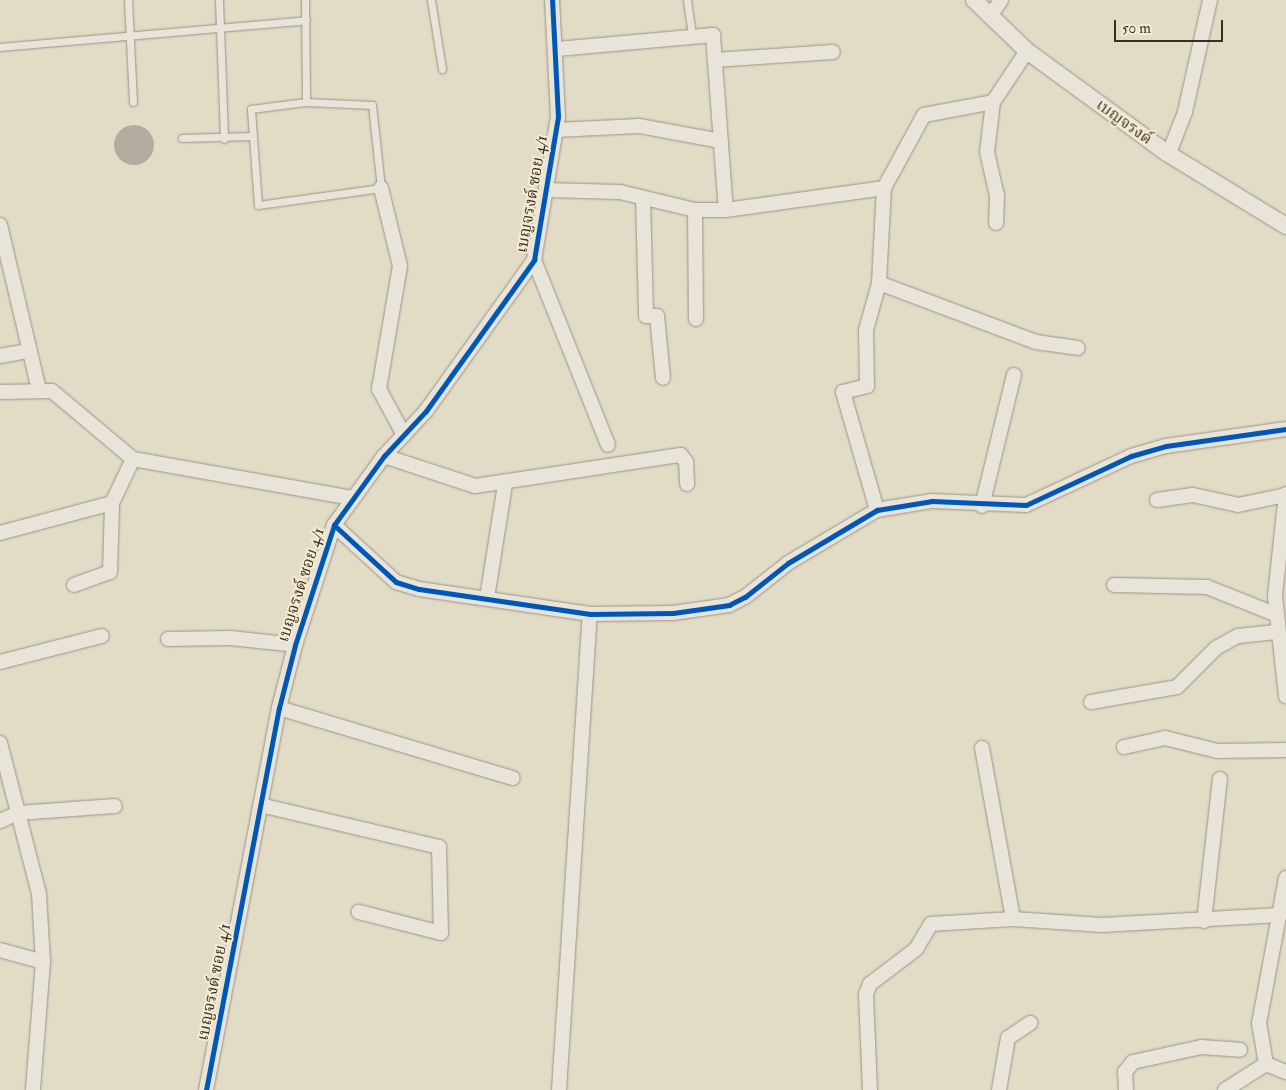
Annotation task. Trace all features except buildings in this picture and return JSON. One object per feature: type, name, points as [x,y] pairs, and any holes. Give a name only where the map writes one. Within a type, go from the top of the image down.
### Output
[{"type":"street","name":"เบญจรงด์ ซอย 4/1","points":[[206,1090],[279,708],[294,645],[334,525],[351,498],[384,456],[404,435],[534,260],[556,130],[557,49],[552,0]]},
{"type":"street","name":"เบญจรงด์","points":[[974,0],[1027,51],[1169,153],[1286,226]]},
{"type":"street","points":[[990,16],[1001,0]]},
{"type":"street","points":[[1169,153],[1185,112],[1210,0]]},
{"type":"street","points":[[557,49],[713,35],[726,210]]},
{"type":"street","points":[[996,223],[997,196],[987,152],[993,102],[1027,51]]},
{"type":"street","points":[[715,60],[833,52]]},
{"type":"street","points":[[877,510],[843,392],[867,386],[866,330],[879,283],[884,188],[924,115],[993,102]]},
{"type":"street","points":[[556,130],[639,126],[722,141]]},
{"type":"street","points":[[381,188],[400,266],[379,389],[404,435]]},
{"type":"street","points":[[546,190],[620,192],[695,210],[726,210],[884,188]]},
{"type":"street","points":[[643,198],[646,316],[657,316],[663,378]]},
{"type":"street","points":[[695,210],[696,319]]},
{"type":"street","points":[[0,225],[6,281],[29,351],[39,390]]},
{"type":"street","points":[[534,260],[608,445]]},
{"type":"street","points":[[879,283],[1036,342],[1078,348]]},
{"type":"street","points":[[0,356],[29,351]]},
{"type":"street","points":[[982,506],[1014,375]]},
{"type":"street","points":[[0,392],[52,391],[134,459],[351,498]]},
{"type":"street","points":[[334,525],[396,582],[590,614],[673,613],[729,605],[877,510],[932,502],[982,506],[1026,505],[1130,456],[1166,446],[1286,429]]},
{"type":"street","points":[[384,456],[441,479],[475,486],[505,484],[680,455],[686,462],[687,484]]},
{"type":"street","points":[[74,584],[110,572],[112,503],[134,459]]},
{"type":"street","points":[[487,598],[505,484]]},
{"type":"street","points":[[1157,500],[1193,496],[1238,505],[1286,494],[1275,614],[1286,696]]},
{"type":"street","points":[[0,534],[112,503]]},
{"type":"street","points":[[1114,585],[1207,587],[1275,614]]},
{"type":"street","points":[[559,1090],[590,614]]},
{"type":"street","points":[[1091,702],[1170,690],[1216,648],[1238,636],[1276,632]]},
{"type":"street","points":[[0,662],[102,636]]},
{"type":"street","points":[[168,639],[232,638],[294,645]]},
{"type":"street","points":[[279,708],[514,778]]},
{"type":"street","points":[[1124,748],[1165,738],[1217,751],[1286,750]]},
{"type":"street","points":[[0,743],[6,788],[18,813],[39,894],[43,962],[33,1090]]},
{"type":"street","points":[[982,748],[1013,919]]},
{"type":"street","points":[[1204,922],[1220,779]]},
{"type":"street","points":[[260,805],[439,847],[441,933],[359,912]]},
{"type":"street","points":[[0,821],[18,813],[115,806]]},
{"type":"street","points":[[1266,1064],[1259,1023],[1286,878]]},
{"type":"street","points":[[870,1090],[866,994],[870,984],[903,963],[931,924],[1013,919],[1102,925],[1204,922],[1280,915]]},
{"type":"street","points":[[0,950],[43,962]]},
{"type":"street","points":[[999,1090],[1008,1038],[1030,1024]]},
{"type":"street","points":[[1126,1090],[1125,1072],[1133,1062],[1201,1047],[1240,1050]]},
{"type":"street","points":[[1266,1064],[1286,1072]]},
{"type":"street","points":[[1225,1090],[1266,1064]]},
{"type":"lane","points":[[128,0],[134,102]]},
{"type":"lane","points":[[219,0],[224,139]]},
{"type":"lane","points":[[305,0],[306,102]]},
{"type":"lane","points":[[431,0],[442,70]]},
{"type":"lane","points":[[687,0],[692,38]]},
{"type":"lane","points":[[0,46],[306,20]]},
{"type":"lane","points":[[306,102],[372,105],[381,188],[258,205],[253,136],[251,109],[306,102]]},
{"type":"lane","points":[[182,138],[224,139],[253,136]]},
{"type":"cycle path","points":[[206,1090],[279,708],[295,645],[334,525],[384,456],[426,411],[534,260],[558,117],[552,0]]},
{"type":"cycle path","points":[[334,525],[396,582],[419,589],[590,614],[673,613],[729,605],[745,597],[788,563],[877,510],[932,501],[1026,505],[1131,456],[1166,446],[1286,429]]}]
